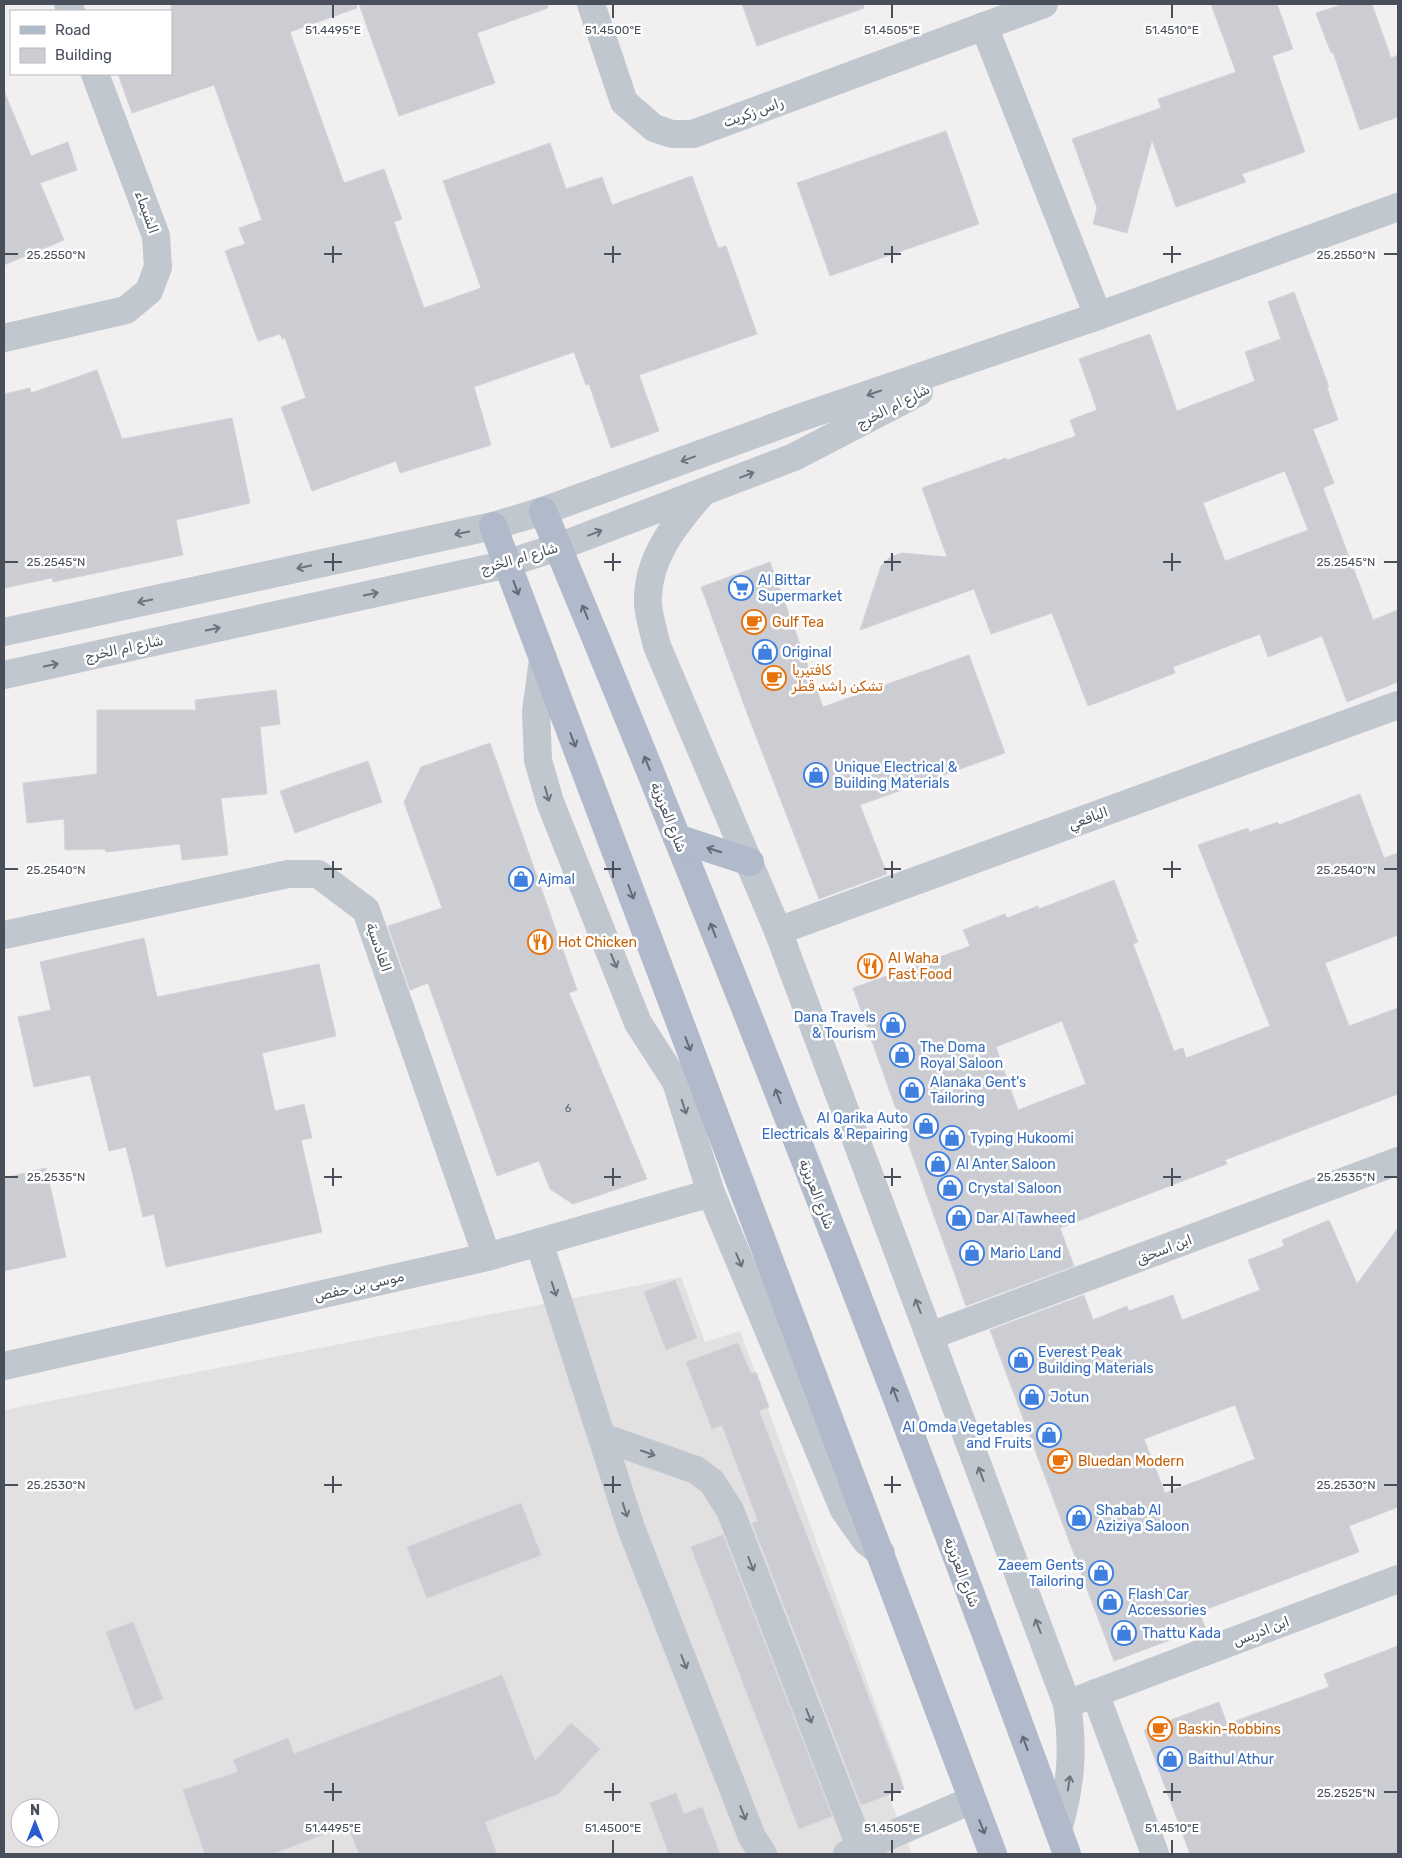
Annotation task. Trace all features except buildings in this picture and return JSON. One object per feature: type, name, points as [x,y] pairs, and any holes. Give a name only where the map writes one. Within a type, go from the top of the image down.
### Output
[{"type":"main road","name":"شارع العزيزية","points":[[543,511],[678,838],[884,1365],[1062,1842]]},
{"type":"main road","points":[[493,526],[993,1854]]},
{"type":"main road","points":[[678,838],[750,862]]},
{"type":"street","name":"راس زكريت","points":[[591,4],[624,102],[654,128],[672,134],[693,134],[1044,4]]},
{"type":"street","points":[[984,26],[1098,316]]},
{"type":"street","name":"الشيماء","points":[[4,338],[126,310],[149,291],[158,267],[156,236],[95,75]]},
{"type":"street","name":"شارع ام الخرج","points":[[4,632],[493,526],[543,511],[802,417],[1003,350],[1398,207]]},
{"type":"street","name":"شارع ام الخرج","points":[[4,675],[507,563],[558,547],[794,457],[1003,350]]},
{"type":"street","points":[[703,492],[672,528],[653,565],[648,604],[657,646],[778,931],[1067,1704],[1072,1736],[1072,1768],[1062,1842]]},
{"type":"street","points":[[543,660],[536,711],[538,760],[550,802],[638,1023],[676,1082],[711,1193],[844,1510],[866,1541],[880,1553]]},
{"type":"street","name":"اليافعي","points":[[778,931],[1398,705]]},
{"type":"street","name":"القادسية","points":[[4,935],[288,874],[318,874],[366,910],[487,1257]]},
{"type":"street","name":"ابن اسحق","points":[[930,1336],[1398,1161]]},
{"type":"street","name":"موسى بن حفص","points":[[4,1366],[487,1257],[711,1193]]},
{"type":"street","points":[[539,1242],[631,1528],[752,1836],[763,1854]]},
{"type":"street","points":[[602,1437],[696,1470],[712,1482],[726,1503],[854,1852],[972,1800]]},
{"type":"street","name":"ابن ادريس","points":[[1067,1704],[1398,1580]]},
{"type":"street","points":[[1095,1693],[1155,1854]]},
{"type":"shaded area","points":[[681,1277],[705,1342],[740,1331],[903,1781],[886,1789],[912,1854],[4,1854],[4,1410]]},
{"type":"place","name":"Al Bittar Supermarket","points":[[741,588]]},
{"type":"place","name":"Gulf Tea","points":[[754,622]]},
{"type":"place","name":"Original","points":[[765,652]]},
{"type":"place","name":"كافتيريا تشكن راشد قطر","points":[[774,678]]},
{"type":"place","name":"Unique Electrical & Building Materials","points":[[816,775]]},
{"type":"place","name":"Ajmal","points":[[521,879]]},
{"type":"place","name":"Hot Chicken","points":[[540,942]]},
{"type":"place","name":"Al Waha Fast Food","points":[[870,966]]},
{"type":"place","name":"Dana Travels & Tourism","points":[[893,1025]]},
{"type":"place","name":"The Doma Royal Saloon","points":[[902,1055]]},
{"type":"place","name":"Alanaka Gent's Tailoring","points":[[912,1090]]},
{"type":"place","name":"Al Qarika Auto Electricals & Repairing","points":[[926,1126]]},
{"type":"place","name":"Typing Hukoomi","points":[[952,1138]]},
{"type":"place","name":"Al Anter Saloon","points":[[938,1164]]},
{"type":"place","name":"Crystal Saloon","points":[[950,1188]]},
{"type":"place","name":"Dar Al Tawheed","points":[[959,1218]]},
{"type":"place","name":"Mario Land","points":[[972,1253]]},
{"type":"place","name":"Everest Peak Building Materials","points":[[1021,1360]]},
{"type":"place","name":"Jotun","points":[[1032,1397]]},
{"type":"place","name":"Al Omda Vegetables and Fruits","points":[[1049,1435]]},
{"type":"place","name":"Bluedan Modern","points":[[1060,1461]]},
{"type":"place","name":"Shabab Al Aziziya Saloon","points":[[1079,1518]]},
{"type":"place","name":"Zaeem Gents Tailoring","points":[[1101,1573]]},
{"type":"place","name":"Flash Car Accessories","points":[[1110,1602]]},
{"type":"place","name":"Thattu Kada","points":[[1124,1633]]},
{"type":"place","name":"Baskin-Robbins","points":[[1160,1729]]},
{"type":"place","name":"Baithul Athur","points":[[1170,1759]]}]
